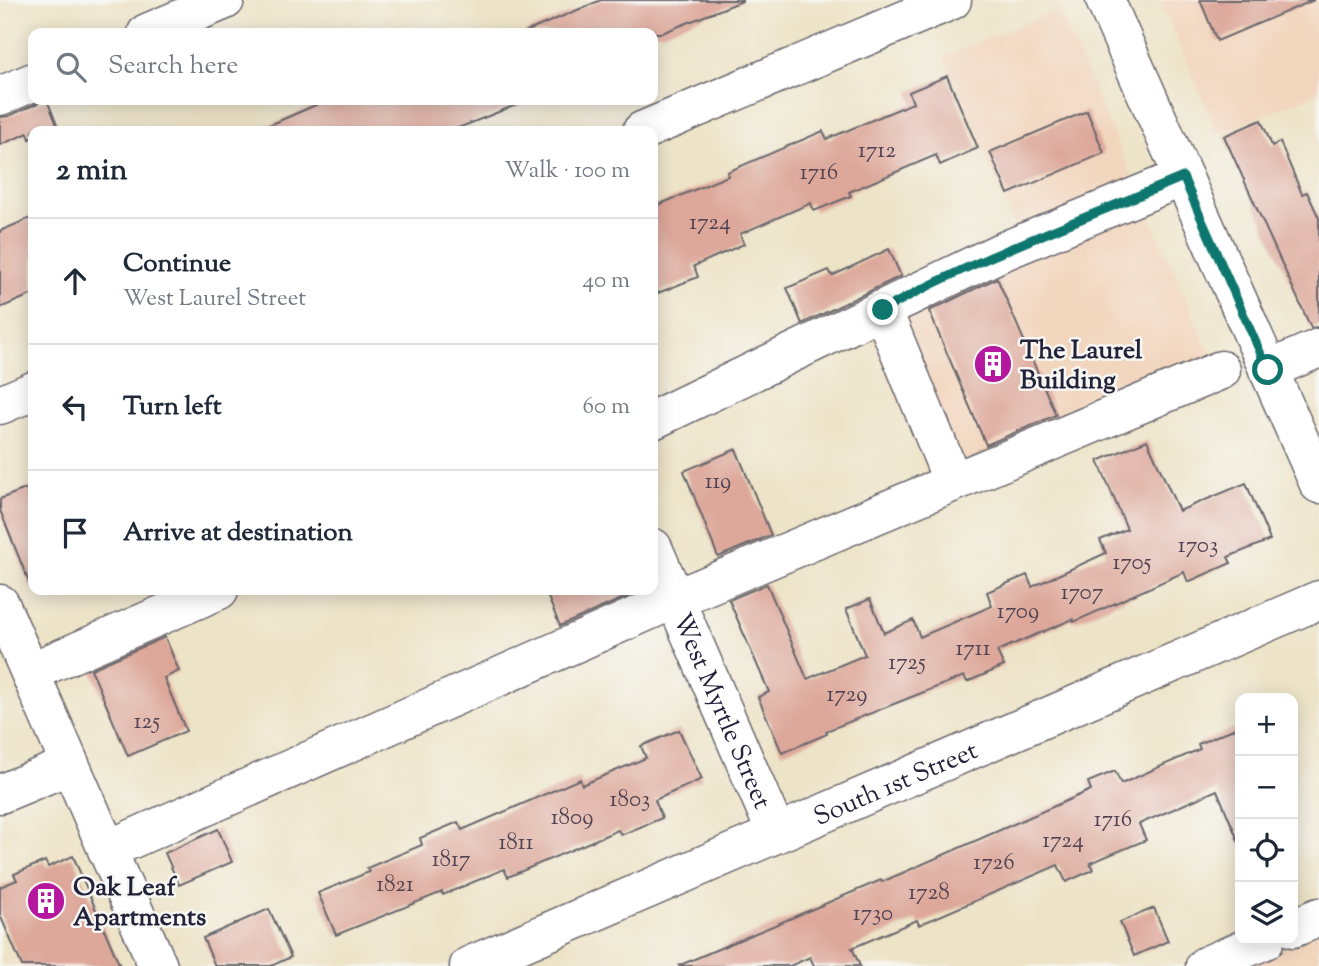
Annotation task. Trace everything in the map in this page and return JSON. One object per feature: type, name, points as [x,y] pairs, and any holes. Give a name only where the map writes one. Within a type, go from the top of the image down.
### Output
[{"type":"street","points":[[159,28],[225,0]]},
{"type":"street","points":[[654,126],[952,0]]},
{"type":"street","points":[[1105,0],[1319,484]]},
{"type":"street","points":[[0,96],[28,84]]},
{"type":"street","points":[[658,418],[999,253],[1183,177]]},
{"type":"street","points":[[883,310],[953,482]]},
{"type":"street","points":[[1268,370],[1319,348]]},
{"type":"street","points":[[107,850],[675,599],[1221,370]]},
{"type":"street","points":[[0,405],[28,393]]},
{"type":"street","name":"West Myrtle Street","points":[[658,560],[776,833]]},
{"type":"street","points":[[30,672],[207,595]]},
{"type":"street","name":"South 1st Street","points":[[469,966],[1319,600]]},
{"type":"street","points":[[0,604],[158,966]]},
{"type":"street","points":[[0,794],[71,765]]},
{"type":"street","points":[[1298,926],[1319,916]]},
{"type":"street","points":[[1205,966],[1253,945]]},
{"type":"shaded area","points":[[1160,0],[1319,0],[1319,92],[1218,134]]},
{"type":"shaded area","points":[[1058,9],[1216,367],[934,487],[861,311],[1022,242],[944,57]]},
{"type":"shaded area","points":[[1319,931],[1319,966],[1239,966],[1287,945],[1298,945],[1298,940]]},
{"type":"building","points":[[601,0],[742,0],[662,33],[658,33],[658,28],[535,28]]},
{"type":"building","points":[[1200,0],[1314,0],[1217,41]]},
{"type":"building","points":[[947,76],[978,148],[940,165],[936,155],[849,192],[851,196],[814,211],[811,203],[740,234],[744,244],[694,266],[698,277],[658,293],[658,205],[728,176],[727,172],[823,131],[827,139],[913,103],[909,92]]},
{"type":"building","points":[[34,105],[49,105],[58,126],[28,126],[28,133],[0,145],[0,117]]},
{"type":"building","points":[[316,105],[516,105],[464,126],[267,126]]},
{"type":"building","points":[[1087,111],[1104,153],[1008,194],[990,152]]},
{"type":"building","points":[[1261,120],[1272,146],[1280,142],[1302,194],[1307,192],[1319,218],[1319,327],[1311,328],[1224,136]]},
{"type":"building","points":[[28,219],[28,296],[0,308],[0,231]]},
{"type":"building","points":[[889,249],[901,276],[802,324],[787,288],[829,270],[832,276]]},
{"type":"building","name":"The Laurel Building","points":[[997,278],[1056,415],[986,445],[929,311]]},
{"type":"building","points":[[1147,440],[1179,511],[1246,483],[1270,540],[1228,557],[1231,563],[1188,582],[1184,572],[1074,622],[1073,619],[997,651],[1004,666],[967,682],[964,676],[826,731],[827,734],[782,753],[758,697],[769,692],[729,600],[767,584],[807,679],[865,655],[846,609],[870,599],[884,633],[913,620],[920,637],[992,606],[987,592],[1027,575],[1032,587],[1106,553],[1100,540],[1127,529],[1098,461]]},
{"type":"building","points":[[736,449],[771,535],[718,557],[684,471]]},
{"type":"building","points":[[28,488],[28,580],[0,510],[0,499]]},
{"type":"building","points":[[547,595],[631,595],[560,626]]},
{"type":"building","points":[[165,637],[179,671],[164,678],[186,731],[128,756],[91,669]]},
{"type":"building","points":[[1235,728],[1235,833],[1217,790],[1139,824],[1146,840],[1090,863],[1093,870],[1066,882],[1058,865],[919,925],[917,920],[852,948],[860,966],[814,966],[810,957],[790,966],[678,966],[881,880],[882,882],[1091,790],[1088,782],[1115,771],[1121,784],[1200,749],[1198,744]]},
{"type":"building","points":[[679,730],[702,779],[655,800],[662,818],[621,835],[618,830],[508,877],[504,869],[336,935],[318,893],[369,872],[367,868],[422,845],[420,838],[458,822],[462,830],[580,779],[582,785],[646,758],[641,746]]},
{"type":"building","points":[[218,829],[232,862],[179,885],[165,853]]},
{"type":"building","name":"Oak Leaf Apartments","points":[[73,856],[120,966],[22,966],[0,915],[0,887],[17,880],[14,874],[45,861],[48,867]]},
{"type":"building","points":[[1154,908],[1168,941],[1134,956],[1120,922]]},
{"type":"building","points":[[269,909],[291,957],[271,966],[215,966],[203,938]]},
{"type":"place","name":"The Laurel Building","points":[[993,364]]},
{"type":"place","name":"Oak Leaf Apartments","points":[[46,901]]},
{"type":"route","points":[[883,310],[999,253],[1183,177],[1268,370]]}]
